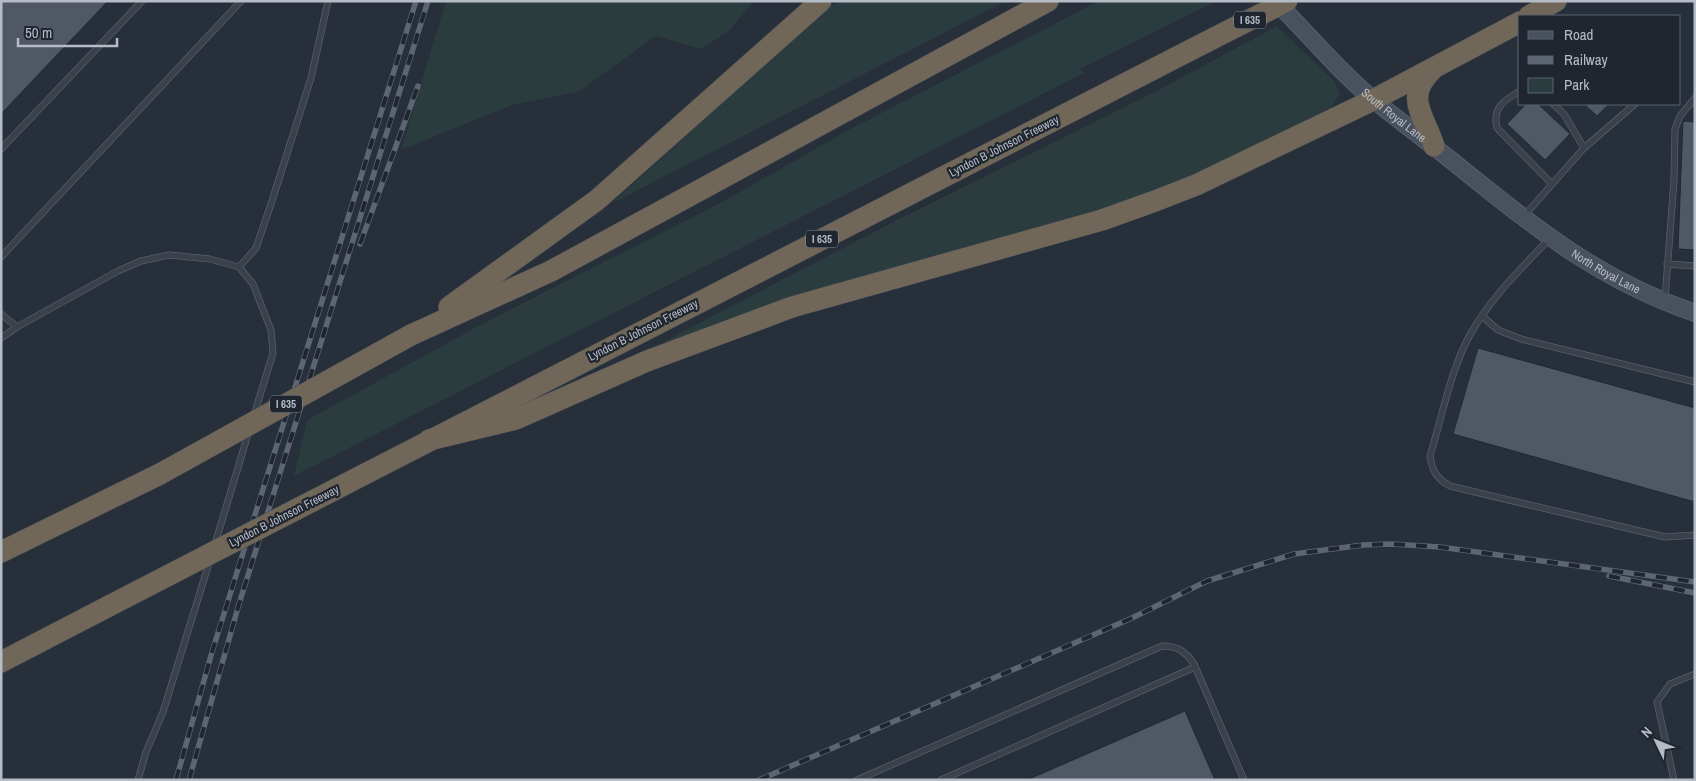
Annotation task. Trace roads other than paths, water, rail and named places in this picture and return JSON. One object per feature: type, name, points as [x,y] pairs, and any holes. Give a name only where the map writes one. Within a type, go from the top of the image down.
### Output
[{"type":"highway","points":[[411,335],[598,200],[821,1]]},
{"type":"highway","name":"I 635","points":[[1,552],[160,474],[411,335],[551,271],[1048,1]]},
{"type":"highway","name":"Lyndon B Johnson Freeway","points":[[1,662],[1286,1]]},
{"type":"highway","points":[[1531,15],[1556,1]]},
{"type":"highway","points":[[430,440],[516,419],[647,361],[792,306],[1093,223],[1155,201],[1196,185],[1373,100],[1518,23]]},
{"type":"highway","points":[[1434,146],[1418,109],[1417,92],[1422,82],[1439,64]]},
{"type":"main road","name":"South Royal Lane","points":[[1275,1],[1373,100],[1434,146],[1522,218]]},
{"type":"main road","name":"North Royal Lane","points":[[1522,218],[1585,263],[1665,303],[1695,313]]},
{"type":"lane","points":[[1,149],[142,1]]},
{"type":"lane","points":[[1,257],[242,1]]},
{"type":"lane","points":[[239,267],[256,248],[272,201],[312,78],[328,1]]},
{"type":"lane","points":[[1518,92],[1506,99],[1497,109],[1495,118],[1498,128],[1552,184]]},
{"type":"lane","points":[[1665,303],[1674,180],[1675,129],[1680,116],[1695,98]]},
{"type":"lane","points":[[1554,105],[1564,114],[1584,148]]},
{"type":"lane","points":[[1522,218],[1584,148],[1634,105]]},
{"type":"lane","points":[[1551,238],[1493,299],[1460,354],[1430,456],[1432,470],[1441,481],[1450,486],[1665,538],[1695,535]]},
{"type":"lane","points":[[1,338],[17,327],[118,271],[141,261],[169,255],[210,259],[239,267],[253,284],[265,312],[273,353],[163,712],[146,752],[138,780]]},
{"type":"lane","points":[[1667,264],[1695,266]]},
{"type":"lane","points":[[1,314],[17,327]]},
{"type":"lane","points":[[1482,316],[1498,330],[1522,339],[1695,382]]},
{"type":"lane","points":[[858,780],[1162,646],[1176,646],[1186,653],[1195,667],[1244,780]]},
{"type":"lane","points":[[941,780],[1195,667]]},
{"type":"lane","points":[[1674,780],[1657,702],[1670,684],[1695,674]]},
{"type":"railway","points":[[176,780],[212,652],[416,1]]},
{"type":"railway","points":[[189,780],[239,604],[428,1]]},
{"type":"railway","points":[[360,244],[418,86]]},
{"type":"railway","points":[[759,780],[1132,618],[1207,581],[1294,554],[1363,545],[1391,544],[1440,547],[1695,582]]},
{"type":"railway","points":[[1609,576],[1695,593]]}]
